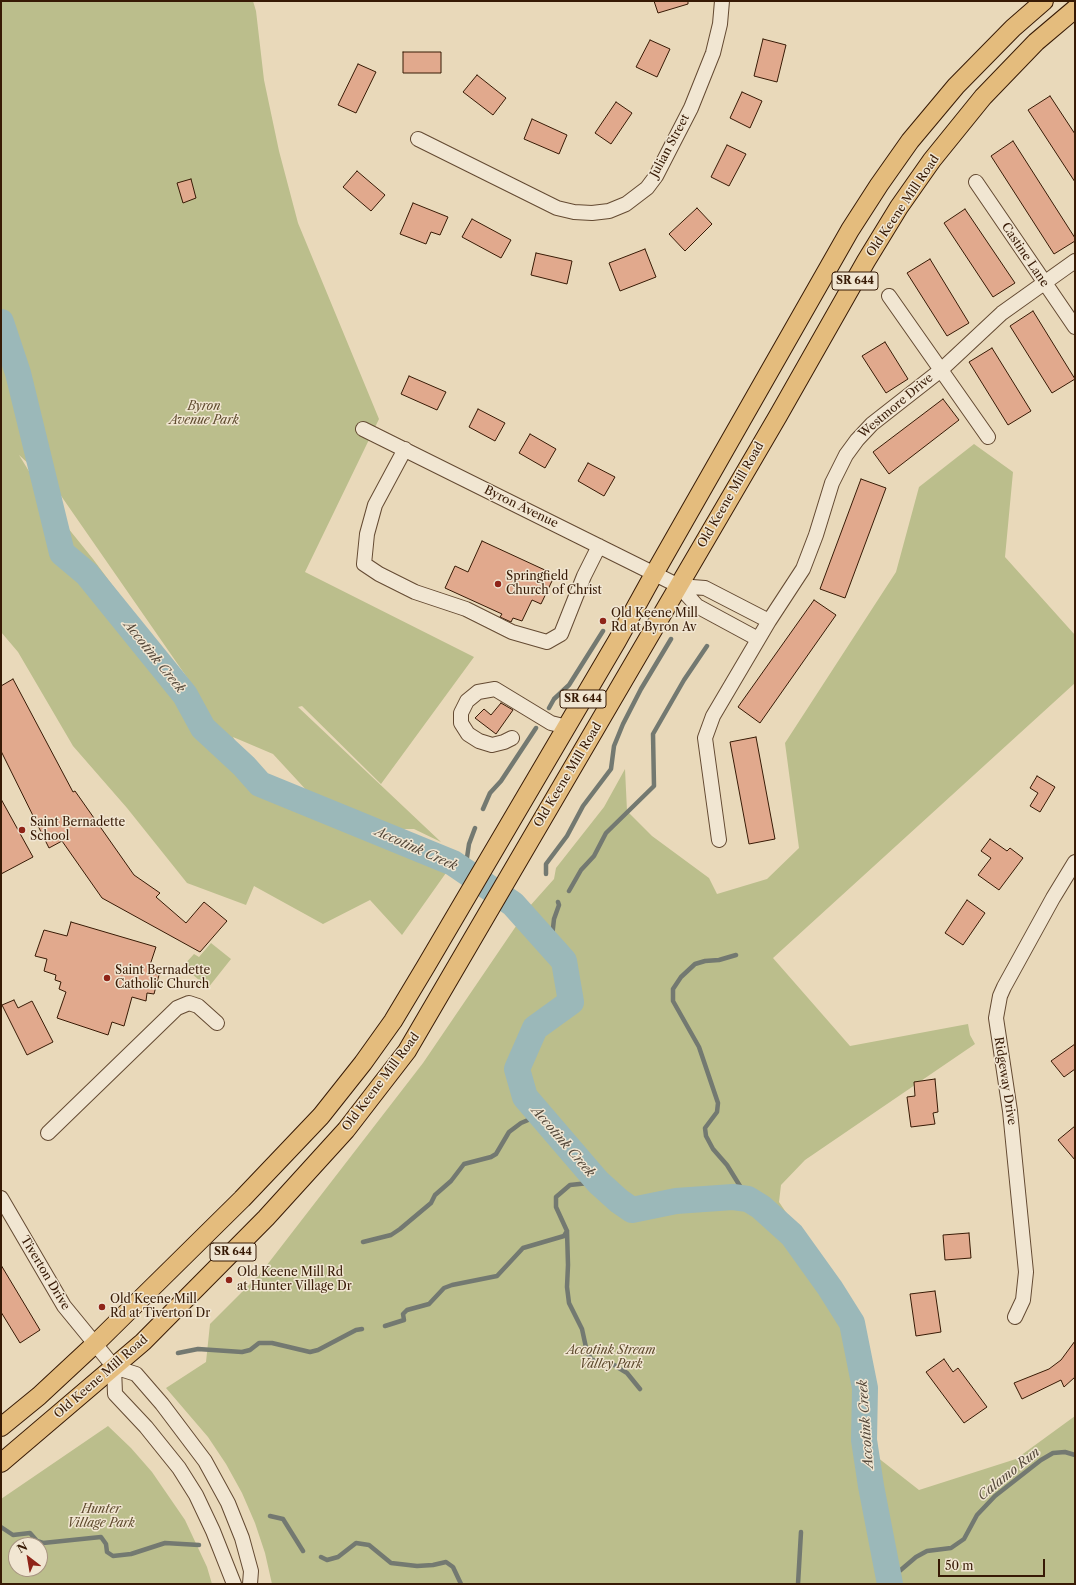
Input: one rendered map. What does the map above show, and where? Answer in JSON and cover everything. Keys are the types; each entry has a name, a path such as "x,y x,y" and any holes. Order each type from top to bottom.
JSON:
{"main road":[{"name":"SR 644","path":"1,1427 39,1396 96,1343 242,1199 324,1113 393,1021 617,641 850,230 910,141 956,86 1013,28 1044,1"},
{"name":"Old Keene Mill Road","path":"1,1463 143,1342 266,1218 346,1130 407,1051 679,586 866,261 899,207 932,160 983,97 1036,42 1075,9"}],"street":[{"name":"Julian Street","path":"418,139 557,208 574,212 592,213 609,211 626,204 647,188 656,176 691,108 714,52 720,24 722,1"},
{"name":"Castine Lane","path":"976,182 1075,327"},
{"name":"Westmore Drive","path":"719,840 705,738 713,716 769,621 803,569 816,535 832,483 846,455 857,440 872,424 941,370 1002,313 1075,261"},
{"path":"889,296 988,437"},
{"name":"Byron Avenue","path":"363,429 679,586"},
{"path":"405,449 375,505 367,534 364,564 379,574 415,592 466,610 512,632 547,642 560,634 584,576 599,546"},
{"path":"679,586 705,588 769,621"},
{"path":"679,586 697,606 758,639"},
{"path":"512,738 492,745 479,741 468,734 461,723 461,713 467,701 478,692 495,689 551,723 567,727"},
{"name":"Ridgeway Drive","path":"1015,1317 1023,1300 1026,1272 1010,1111 996,1018 1000,996 1004,987 1053,898 1075,862"},
{"path":"48,1133 177,1008 189,1003 198,1006 217,1023"},
{"name":"Tiverton Drive","path":"1,1198 64,1306 75,1322 96,1343 114,1367"},
{"path":"234,1584 213,1531 196,1495 179,1468 146,1427 115,1394 114,1367 136,1374 162,1404 205,1461 228,1503 242,1538 251,1571 250,1584"}],"green space":[{"name":"Byron Avenue Park","path":"1,1 253,1 256,11 264,80 279,151 298,223 379,419 305,572 474,657 381,784 302,706 298,707 441,842 414,829 379,829 453,863 402,935 370,900 323,924 254,886 246,905 187,883 127,808 73,746 18,652 1,632","holes":["19,455 57,490 195,689 176,671 93,559 51,507","233,737 273,754 333,819 260,784"]},
{"name":"Accotink Stream Valley Park","path":"974,444 1013,472 1005,557 1075,635 1075,683 773,958 850,1046 968,1024 970,1035 975,1044 805,1160 781,1185 779,1202 864,1328 877,1457 919,1490 1016,1459 1075,1416 1075,1584 272,1584 265,1553 255,1523 242,1493 226,1464 208,1437 166,1388 206,1362 210,1324 260,1274 423,1063 529,907 554,879 556,868 604,807 625,769 627,811 652,836 709,878 717,894 767,879 799,848 785,743 896,572 919,487"},
{"path":"211,943 231,959 208,988 183,966 194,954 199,957"},
{"name":"Hunter Village Park","path":"108,1426 131,1448 152,1472 185,1520 207,1567 212,1584 1,1584 1,1499"}],"building":[{"path":"654,1 688,1 688,4 658,13"},
{"path":"763,39 786,45 777,82 754,76"},
{"path":"650,40 670,49 657,77 636,67"},
{"path":"403,52 441,52 441,73 403,73"},
{"path":"358,64 376,72 356,113 338,105"},
{"path":"477,75 506,98 493,115 463,92"},
{"path":"742,92 762,101 750,128 730,118"},
{"path":"1050,96 1075,134 1075,182 1028,110"},
{"path":"616,102 632,113 611,144 595,133"},
{"path":"532,119 567,135 559,154 524,139"},
{"path":"1013,141 1075,238 1075,241 1054,254 991,156"},
{"path":"727,145 746,154 729,186 711,177"},
{"path":"357,171 385,195 371,211 343,187"},
{"path":"191,179 196,198 183,203 177,183"},
{"path":"413,203 448,217 440,235 431,232 426,244 400,234"},
{"path":"697,208 712,224 685,251 669,234"},
{"path":"965,209 1015,283 993,297 944,223"},
{"path":"472,219 511,240 501,258 462,237"},
{"path":"645,249 656,277 620,291 609,263"},
{"path":"536,253 572,261 567,284 531,275"},
{"path":"930,259 969,323 947,336 907,273"},
{"path":"1033,311 1075,379 1052,393 1010,326"},
{"path":"885,342 908,379 886,393 862,356"},
{"path":"992,348 1031,411 1008,425 969,362"},
{"path":"409,376 446,392 437,410 401,394"},
{"path":"943,399 959,420 889,474 873,452"},
{"path":"478,409 505,423 495,441 469,427"},
{"path":"530,434 556,449 545,468 519,453"},
{"path":"588,463 615,477 604,496 578,481"},
{"path":"861,479 886,488 845,598 820,589"},
{"name":"Springfield Church of Christ","path":"482,541 547,571 544,578 552,581 541,604 532,600 522,621 513,618 511,622 500,617 502,614 445,588 455,566 468,572"},
{"path":"814,600 836,615 760,723 738,707"},
{"path":"13,679 73,792 75,791 134,875 160,893 156,897 186,923 204,902 227,921 200,952 102,898 62,841 49,848 1,751 1,686"},
{"path":"501,703 513,710 496,734 475,718 484,709 491,715"},
{"path":"756,737 775,839 749,844 730,742"},
{"path":"1037,776 1055,787 1040,812 1030,806 1038,793 1030,788"},
{"path":"1,799 33,857 1,874"},
{"path":"990,839 1007,851 1010,848 1023,858 999,890 978,875 991,858 981,851"},
{"path":"967,900 985,913 963,945 945,933"},
{"name":"Saint Bernadette Catholic Church","path":"71,922 156,947 148,971 159,975 154,994 147,993 146,1001 132,997 124,1026 112,1022 108,1035 57,1018 66,992 59,989 61,982 55,980 56,975 44,971 47,959 35,956 44,930 67,936"},
{"path":"14,1000 18,1008 32,1001 53,1042 27,1055 2,1005"},
{"path":"1075,1044 1075,1069 1064,1077 1051,1061"},
{"path":"935,1079 938,1112 933,1113 935,1124 911,1127 907,1097 915,1096 914,1082"},
{"path":"1075,1126 1075,1160 1058,1140"},
{"path":"969,1233 971,1258 945,1260 943,1235"},
{"path":"1,1265 40,1330 20,1343 1,1312"},
{"path":"935,1291 941,1332 916,1336 910,1294"},
{"path":"1075,1341 1075,1377 1064,1387 1061,1380 1022,1399 1014,1383 1049,1369 1061,1360"},
{"path":"944,1359 953,1372 958,1368 987,1407 964,1423 926,1372"}],"waterway":[{"name":"Accotink Creek","path":"1,322 18,373 62,553 87,574 185,695 203,728 244,766 260,784 453,863 513,904 564,961 571,1002 535,1028 517,1069 525,1097 598,1182 619,1201 632,1210 676,1201 733,1197 748,1199 761,1207 792,1235 830,1288 852,1323 865,1388 864,1440 871,1486 890,1584"},
{"path":"549,708 554,699 569,685 603,631"},
{"path":"546,874 546,864 567,836 583,806 611,769 614,746 623,724 641,689 671,639"},
{"path":"569,891 581,870 594,856 606,833 654,786 653,734 684,680 707,646"},
{"path":"483,809 490,793 501,781 536,728"},
{"path":"465,871 469,844 475,828"},
{"path":"551,946 554,919 559,905 558,902"},
{"path":"736,955 719,960 705,961 695,964 681,977 673,989 673,1001 699,1047 718,1103 717,1112 705,1128 706,1136 713,1149 727,1165 748,1199"},
{"path":"363,1242 391,1235 400,1229 431,1203 435,1195 451,1181 464,1164 491,1157 496,1154 509,1132 521,1123 540,1115"},
{"path":"598,1182 570,1185 556,1197 556,1207 567,1231 567,1287 569,1303 582,1329 587,1352 592,1360 614,1365 627,1373 640,1389"},
{"path":"385,1326 404,1320 403,1314 407,1310 429,1304 444,1288 497,1276 523,1248 564,1236 567,1231"},
{"path":"178,1353 198,1349 242,1352 250,1350 259,1343 272,1343 310,1352 318,1350 356,1330 362,1329"},
{"name":"Calamo Run","path":"889,1580 916,1557 927,1551 951,1548 964,1539 977,1515 995,1496 1041,1460 1053,1453 1065,1452 1075,1455"},
{"path":"270,1516 283,1519 303,1551"},
{"path":"1,1527 13,1535 30,1533 37,1541 43,1543 101,1537 106,1544 107,1552 113,1556 131,1554 165,1543 199,1545"},
{"path":"798,1584 801,1532"},
{"path":"321,1557 327,1560 338,1557 356,1543 369,1545 391,1563 417,1566 446,1562 453,1567 461,1584"}],"place":[{"name":"Springfield Church of Christ","path":"498,584"},
{"name":"Old Keene Mill Rd at Byron Av","path":"603,621"},
{"name":"Saint Bernadette School","path":"22,830"},
{"name":"Saint Bernadette Catholic Church","path":"107,978"},
{"name":"Old Keene Mill Rd at Hunter Village Dr","path":"229,1280"},
{"name":"Old Keene Mill Rd at Tiverton Dr","path":"102,1307"}]}
